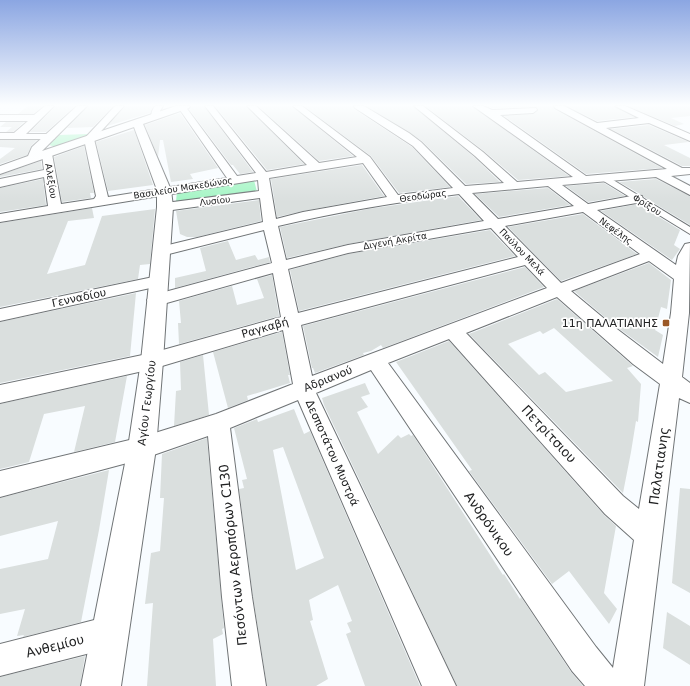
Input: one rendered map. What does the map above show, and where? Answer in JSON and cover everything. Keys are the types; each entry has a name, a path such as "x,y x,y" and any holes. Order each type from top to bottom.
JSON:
{"street":[{"path":"33,158 36,150 49,138"},
{"name":"Αγίου Γεωργίου","path":"101,686 142,448 152,361 165,199 143,138"},
{"path":"205,138 234,180"},
{"name":"Δεσποτάτου Μυστρά","path":"231,138 263,185 304,389 315,418 439,686"},
{"path":"285,138 316,167"},
{"path":"339,138 366,159 395,199"},
{"name":"Παύλου Μελά","path":"409,138 463,190 559,290 640,359 690,394"},
{"path":"459,138 479,154 514,186"},
{"path":"526,138 584,180"},
{"path":"620,138 685,171"},
{"path":"0,170 89,139 102,196 100,201"},
{"name":"Αλεξίου","path":"47,154 56,208"},
{"name":"Βασιλείου Μακεδώνος","path":"0,218 100,201 165,199 234,180 263,185 316,167 366,159"},
{"name":"Θεοδώρας","path":"161,251 303,216 395,199 463,190 551,184 685,171"},
{"path":"0,183 50,172"},
{"path":"658,174 690,191"},
{"name":"Φρίξου","path":"606,178 637,199 690,231"},
{"name":"Νεφέλης","path":"551,184 650,255 687,260"},
{"name":"Λυσίου","path":"165,199 263,185"},
{"name":"Διγενή Ακρίτα","path":"156,300 348,249 637,199"},
{"name":"Αδριανού","path":"0,484 142,448 218,423 375,360 650,255"},
{"name":"Ραγκαβή","path":"0,394 152,361 291,321 529,258"},
{"name":"Παλατιανης","path":"627,686 671,380 685,316 687,260"},
{"name":"Γενναδίου","path":"0,316 158,280"},
{"name":"Πετρίτσιου","path":"453,330 614,505 649,534"},
{"name":"Ανδρόνικου","path":"375,360 584,659 606,686"},
{"name":"Πεσόντων Αεροπόρων C130","path":"218,423 237,597 249,686"},
{"name":"Ανθεμίου","path":"0,660 110,632"}],"green space":[{"path":"56,138 85,138 56,147 49,145"},
{"path":"254,180 257,192 176,202 177,191"}],"building":[{"path":"109,138 137,138 153,185 108,191 96,142"},
{"path":"150,138 197,138 218,168 190,174 193,179 171,182 163,140 160,140 158,157"},
{"path":"211,138 228,138 253,172 240,174 233,165 231,165"},
{"path":"241,138 278,138 304,164 267,170"},
{"path":"294,138 331,138 353,156 319,161"},
{"path":"347,138 398,138 412,147 450,187 399,193 371,156"},
{"path":"417,138 451,138 500,182 466,184"},
{"path":"467,138 516,138 569,176 518,180"},
{"path":"535,138 607,138 662,168 586,174"},
{"path":"628,138 680,138 689,142 664,145 690,158 690,166 682,166"},
{"path":"0,140 37,140 31,146 27,155 0,164 0,159 15,148 0,147"},
{"path":"84,146 94,193 90,193 91,198 62,202 54,157"},
{"path":"41,161 42,169 0,177 0,175"},
{"path":"362,165 384,196 277,217 271,179"},
{"path":"43,179 46,205 0,212 0,188"},
{"path":"656,179 690,196 690,225 619,182"},
{"path":"604,183 625,196 588,202 566,186"},
{"path":"548,188 570,205 499,217 475,194"},
{"path":"458,196 481,220 348,244 287,258 280,227 368,209"},
{"path":"259,200 261,221 197,237 187,237 180,234 176,211"},
{"path":"638,204 680,230 674,245 680,249 672,260 601,211"},
{"path":"92,208 94,218 68,221 47,274 85,265 102,216 155,209 150,264 140,265 138,279 0,307 0,223"},
{"path":"583,214 637,254 561,281 508,227"},
{"path":"490,230 515,256 299,311 290,270 348,254"},
{"path":"228,241 236,260 255,255 258,260 269,257 270,262 175,288 175,278 206,271 200,248"},
{"path":"649,263 671,280 667,309 661,307 655,330 663,335 658,357 614,325 574,291"},
{"path":"525,267 544,287 383,348 381,345 371,351 363,353 364,355 315,373 312,368 303,326"},
{"path":"272,275 279,316 179,344 178,323 181,323 179,301 232,286 237,305 264,298 257,279"},
{"path":"136,293 130,356 0,383 0,322"},
{"path":"557,299 633,366 627,368 641,384 638,422 636,421 623,493 469,334","holes":["554,328 613,381 566,392 545,372 539,375 508,344 540,331 543,334"]},
{"path":"282,332 290,375 288,375 290,383 247,396 248,400 228,408 213,352"},
{"path":"449,341 604,515 616,526 604,593 617,609 609,624 569,571 552,584 469,471 472,470 396,362"},
{"path":"203,355 209,415 174,426 176,391 181,390 180,362"},
{"path":"127,376 115,442 74,452 85,406 44,414 29,462 0,469 0,404"},
{"path":"365,383 370,394 361,397 368,407 357,412 378,454 398,435 401,438 409,434 411,436 413,435 503,575 504,574 520,599 521,597 571,672 583,686 457,686 324,405 322,398"},
{"path":"294,409 304,434 310,431 420,686 365,686 346,634 351,632 347,623 352,621 338,585 309,600 313,620 310,621 328,679 316,686 267,686 253,597 239,489 244,488 242,480 247,479 234,428 257,419 258,422","holes":["283,447 324,558 296,570 273,450"]},
{"path":"207,438 224,628 222,629 223,634 213,639 216,686 147,686 153,603 145,604 151,553 160,551 164,498 160,498 162,454"},
{"path":"109,470 81,622 23,637 24,635 17,636 25,609 0,614 0,569 48,559 58,521 0,536 0,498"},
{"path":"680,488 690,489 690,593 672,583"},
{"path":"667,612 690,626 690,665 663,648"},
{"path":"85,656 80,686 0,686 0,677"}],"place":[{"name":"11η ΠΑΛΑΤΙΑΝΗΣ","path":"666,323"}]}
